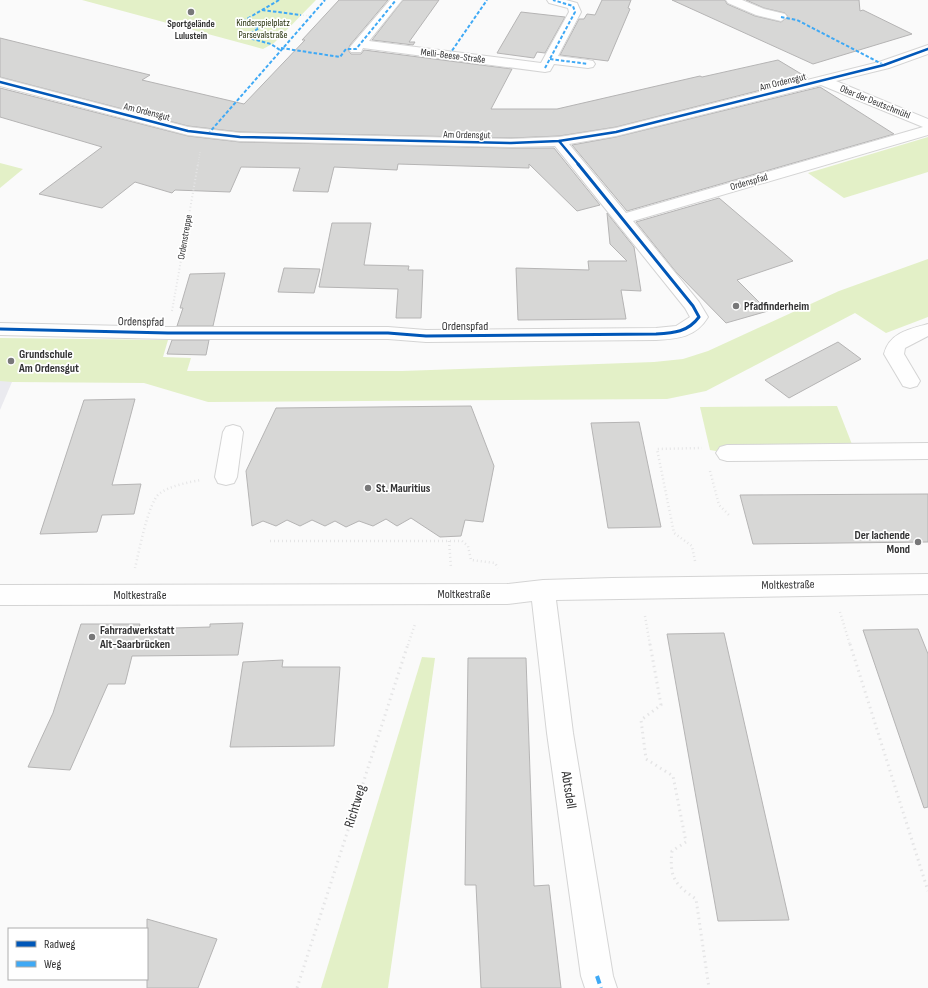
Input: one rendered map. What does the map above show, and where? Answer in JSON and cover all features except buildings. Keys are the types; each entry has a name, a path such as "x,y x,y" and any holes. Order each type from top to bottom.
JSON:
{"street":[{"name":"Melli-Beese-Straße","path":"396,0 358,46 548,63 588,64"},
{"path":"548,63 575,12 573,6 553,0"},
{"path":"732,0 760,12 781,17"},
{"name":"Am Ordensgut","path":"0,82 208,134 240,137 511,143 559,141 616,132 904,59 928,49"},
{"name":"Ober der Deutschmühl","path":"821,80 928,124"},
{"name":"Ober der Deutschmühl","path":"852,152 928,130"},
{"name":"Ordenspfad","path":"0,329 168,333 388,333 426,336 656,334 679,332 693,326 698,317 693,306 624,219 559,141"},
{"name":"Ordenspfad","path":"624,219 852,152"},
{"path":"910,381 894,354 896,345 917,333 928,330"},
{"path":"226,477 233,432"},
{"path":"727,453 928,451"},
{"name":"Moltkestraße","path":"0,595 507,594 543,590 928,584"},
{"name":"Abtsdell","path":"543,590 560,733 597,976 601,988"}],"path":[{"path":"301,15 310,16"},
{"path":"696,564 692,546 674,533 657,449 704,448 727,453"},
{"path":"711,474 719,505 730,516"},
{"path":"135,568 150,510 158,494 186,482 226,477"},
{"path":"270,541 466,542 471,560 495,563 499,570"},
{"path":"449,541 451,570"},
{"path":"842,617 928,892"},
{"path":"646,618 661,705 641,720 646,759 673,776 686,842 672,851 670,869 678,888 696,899 709,988"}],"shaded area":[{"path":"0,338 12,382 0,410"}],"green space":[{"name":"Kinderspielplatz Parsevalstraße","path":"82,0 316,0 274,43 263,49"},
{"path":"928,137 928,172 844,198 808,173"},
{"path":"0,163 23,169 0,188"},
{"path":"928,259 928,317 886,333 855,313 706,391 667,399 208,402 144,383 0,381 0,338 168,340 163,357 191,358 187,371 402,371 654,362 683,359 708,351 839,291"},
{"path":"837,406 855,452 727,453 710,450 700,407"},
{"path":"422,657 435,658 388,988 321,988"}],"marked path":[{"path":"279,0 240,23 259,28 245,37 271,44 280,50"},
{"path":"208,134 325,0"},
{"path":"281,48 340,57 346,49 356,49 396,0"},
{"path":"449,55 487,0"},
{"path":"545,68 575,12 573,6 553,0"},
{"path":"262,10 301,15"},
{"path":"781,17 797,20 884,65"},
{"path":"550,59 588,64"},
{"path":"597,976 601,988"}],"cycle path":[{"path":"0,82 188,131 240,137 511,143 559,141 616,132 884,65 928,49"},
{"path":"0,329 168,333 388,333 426,336 656,334 680,332 690,327 699,317 693,306 559,141"}],"place":[{"name":"Sportgelände Lulustein","path":"191,12"},
{"name":"Pfadfinderheim","path":"736,306"},
{"name":"Grundschule Am Ordensgut","path":"11,361"},
{"name":"St. Mauritius","path":"368,488"},
{"name":"Der lachende Mond","path":"918,542"},
{"name":"Fahrradwerkstatt Alt-Saarbrücken","path":"92,637"}]}
